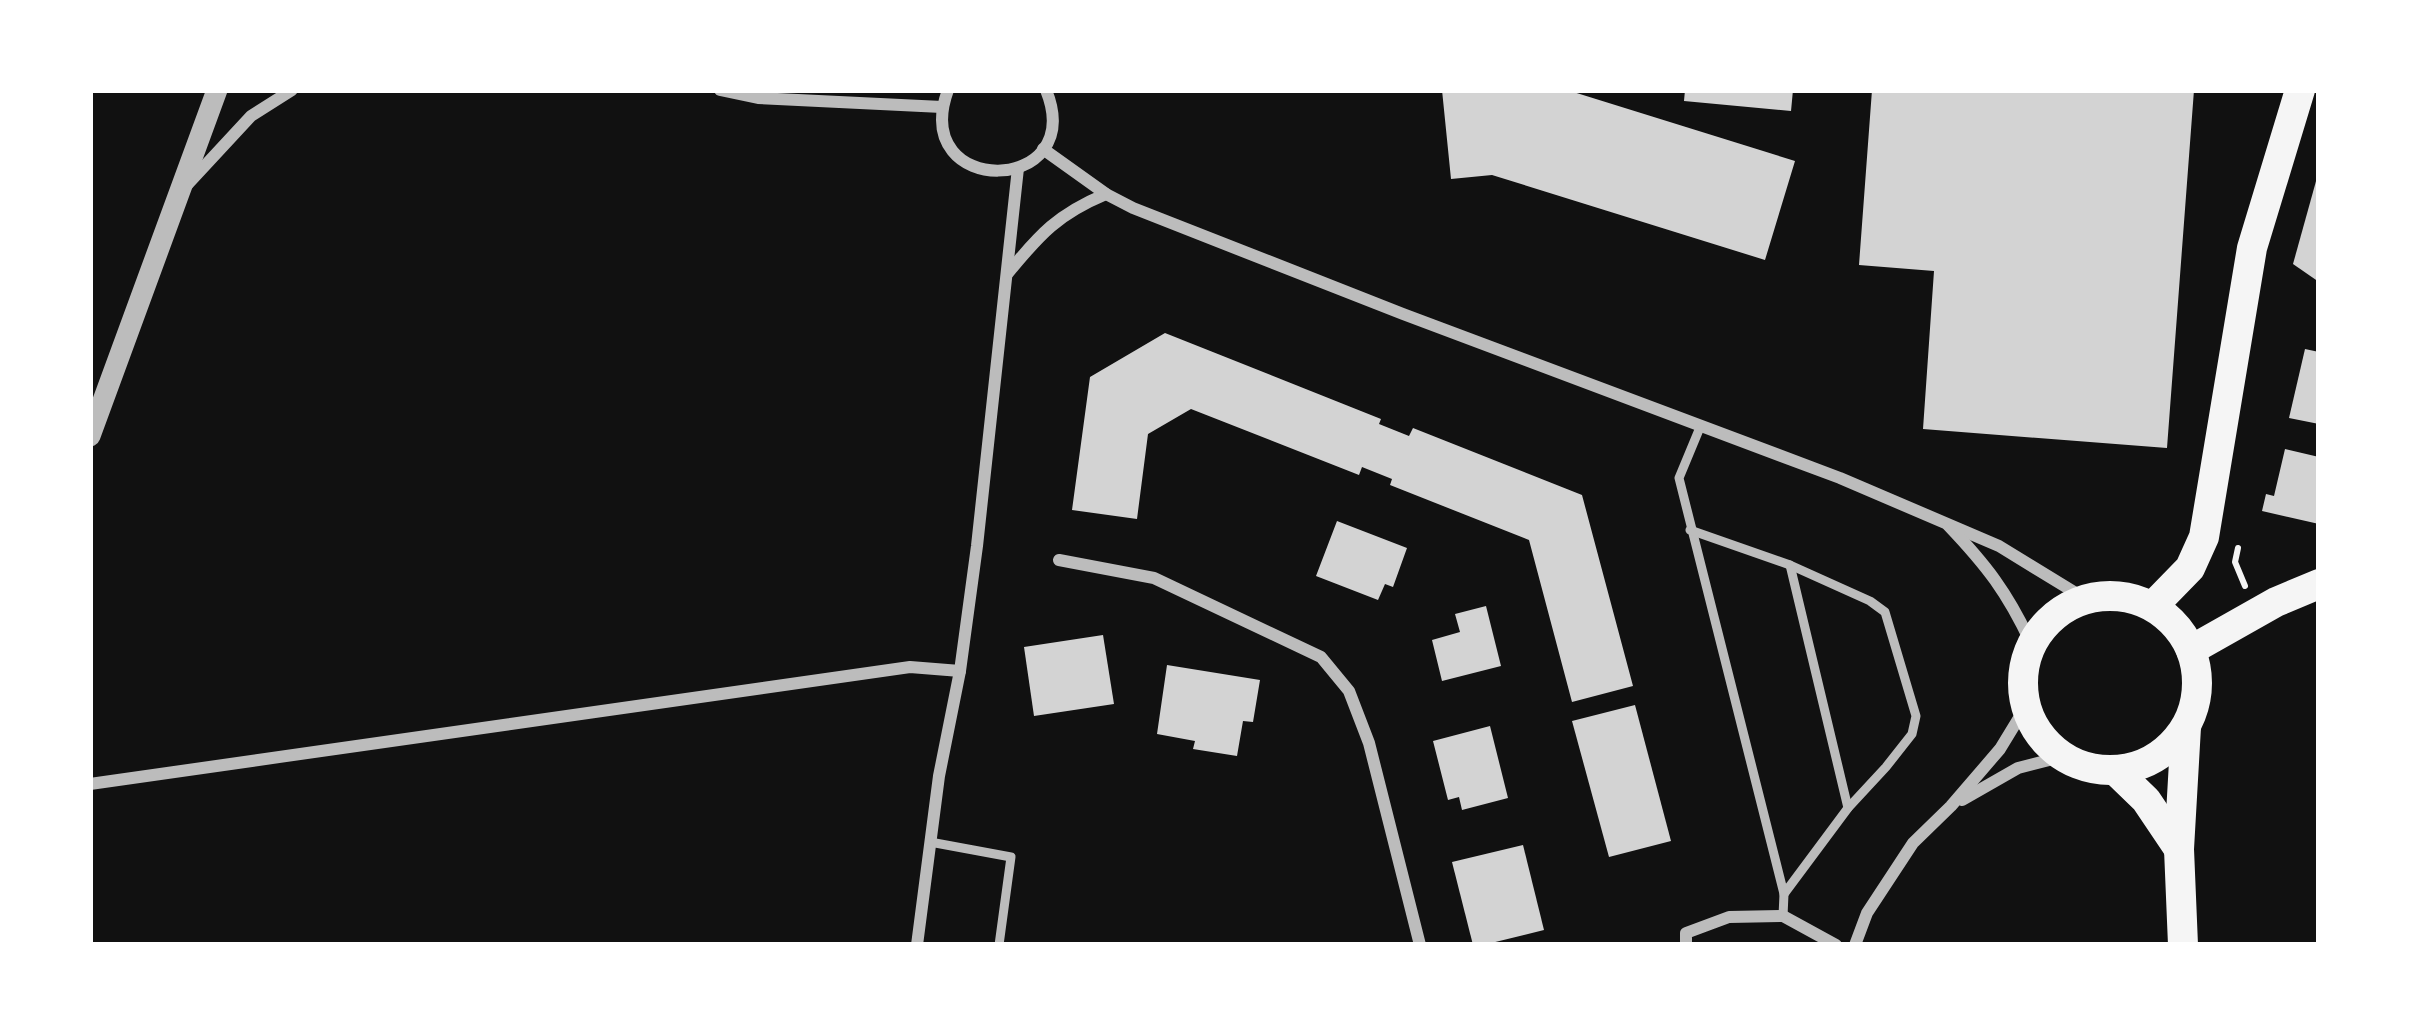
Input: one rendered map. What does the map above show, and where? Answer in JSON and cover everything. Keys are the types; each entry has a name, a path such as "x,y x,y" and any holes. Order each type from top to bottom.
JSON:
{"main road":[{"path":"2152,606 2190,568 2204,537 2252,248 2300,90"},
{"path":"2191,650 2276,602 2319,584"},
{"path":"2108,595 2152,606 2175,625 2191,650 2198,676 2196,702 2186,727 2168,749 2144,764 2116,771 2088,768 2061,757 2039,736 2025,708 2022,676 2031,643 2044,624 2084,598 2108,595"},
{"path":"2182,945 2180,849 2186,727"},
{"path":"2116,771 2146,800 2180,849"}],"street":[{"path":"90,436 217,90"},
{"path":"178,195 251,116 292,90"},
{"path":"720,90 758,98 942,107"},
{"path":"948,90 942,107 949,145 980,170 999,172 1032,161 1043,149 1052,128 1053,106 1046,90"},
{"path":"1043,149 1132,208 1943,520 1999,546 2084,598"},
{"path":"917,945 977,546 1018,168"},
{"path":"1007,274 1041,232 1077,206 1106,194"},
{"path":"1943,520 2012,601 2031,643"},
{"path":"1059,560 1154,578 1321,657 1349,691 1369,743 1420,945"},
{"path":"90,784 910,667 960,671"},
{"path":"1856,945 1867,914 1913,843 2000,749 2025,708"},
{"path":"1951,806 2018,767 2061,757"},
{"path":"1686,945 1686,933 1729,917 1783,916 1836,945"}],"lane":[{"path":"1701,424 1678,478 1784,894 1783,916"},
{"path":"1690,530 1790,565 1886,612 1916,716 1912,734 1848,808 1784,894"},
{"path":"1790,565 1848,808"},
{"path":"931,842 1011,857 999,945"}],"building":[{"path":"1442,90 1567,90 1795,161 1765,260 1492,175 1451,179"},
{"path":"1685,90 1793,90 1791,111 1684,101"},
{"path":"1872,90 2194,90 2167,448 1923,429 1934,271 1859,265"},
{"path":"2319,174 2319,282 2293,264"},
{"path":"1165,333 1381,419 1379,424 1409,436 1413,428 1582,495 1633,686 1572,702 1529,540 1390,485 1392,479 1362,467 1359,475 1191,409 1148,434 1137,519 1072,510 1090,377"},
{"path":"2305,349 2319,352 2319,424 2289,418"},
{"path":"2285,449 2319,457 2319,524 2262,511 2266,494 2274,496"},
{"path":"1337,521 1407,548 1393,587 1385,584 1378,600 1316,576"},
{"path":"1486,606 1501,666 1442,681 1432,640 1460,632 1455,614"},
{"path":"1103,635 1114,704 1034,716 1024,647"},
{"path":"1167,665 1260,680 1253,722 1243,721 1237,756 1193,749 1195,741 1157,734"},
{"path":"1635,705 1671,841 1609,857 1572,721"},
{"path":"1490,726 1508,798 1462,810 1459,797 1448,800 1433,741"},
{"path":"1523,845 1544,930 1473,945 1452,862"}]}
